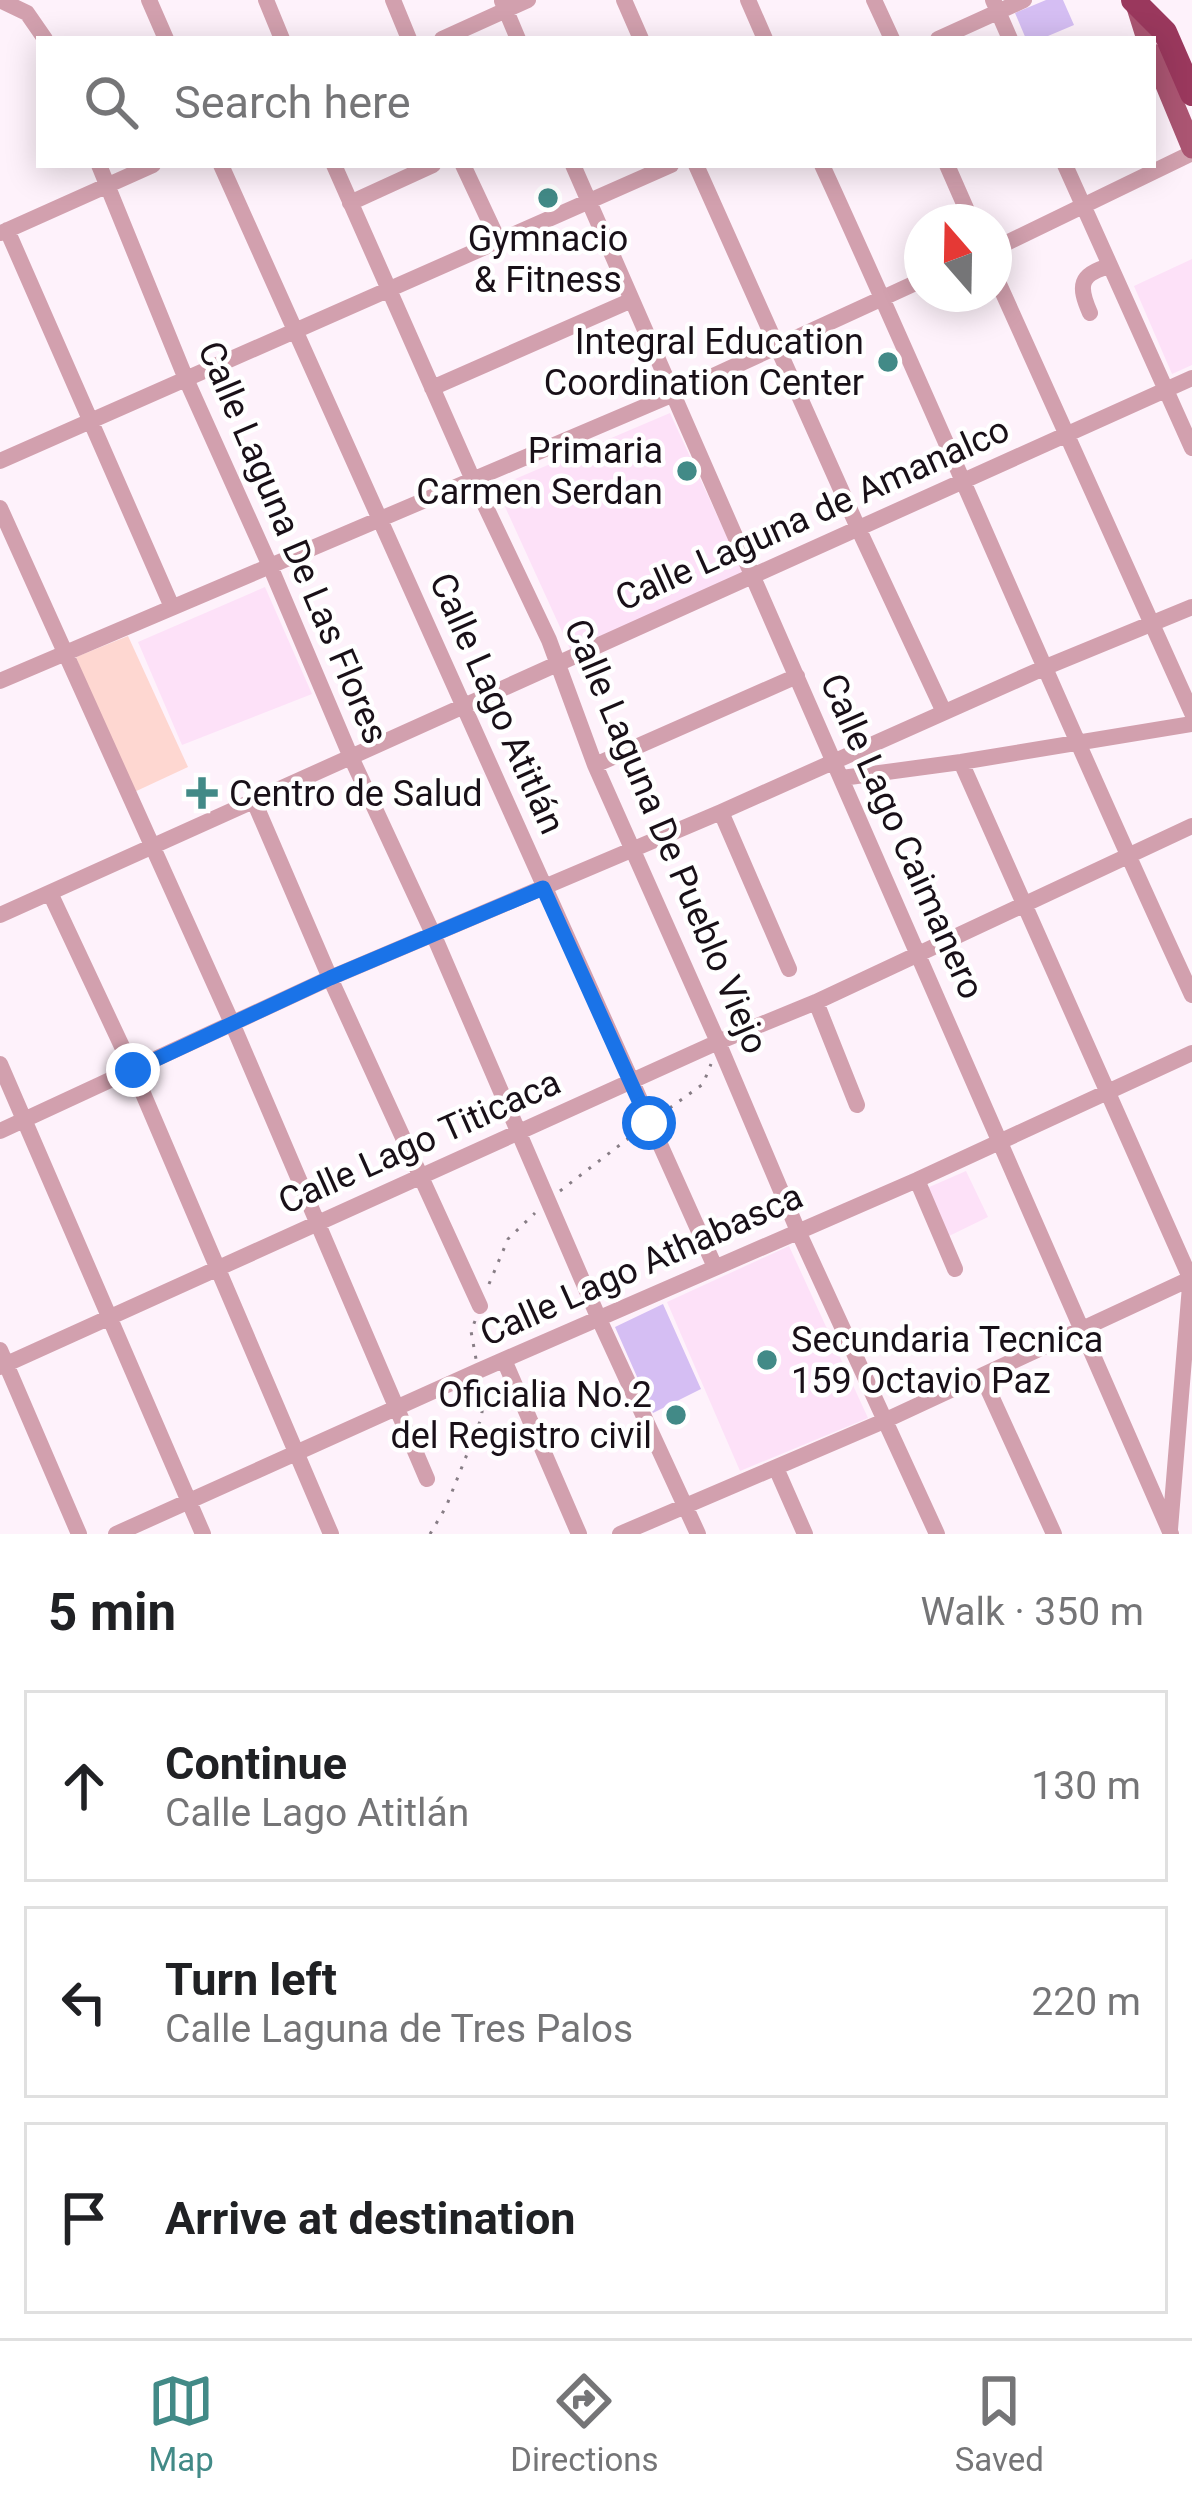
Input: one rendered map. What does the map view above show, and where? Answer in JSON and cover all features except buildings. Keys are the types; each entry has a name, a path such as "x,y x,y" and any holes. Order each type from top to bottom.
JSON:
{"highway":[{"path":"1135,2 1165,32 1192,94"}],"main road":[{"path":"1135,2 1146,36"},
{"path":"1156,61 1192,151"}],"street":[{"path":"149,0 165,36"},
{"path":"266,0 281,36"},
{"path":"393,0 409,36"},
{"path":"447,36 504,5 528,0"},
{"path":"624,0 640,36"},
{"path":"748,0 764,36"},
{"path":"874,0 891,36"},
{"path":"943,36 996,6 1024,0"},
{"path":"11,5 27,13 42,36"},
{"path":"504,5 517,36"},
{"path":"996,6 1009,36"},
{"path":"1012,240 1192,151"},
{"name":"Calle Laguna De Las Flores","path":"100,168 186,379 350,755 698,1534"},
{"path":"146,168 3,232 172,607"},
{"name":"Calle Lago Atitlán","path":"222,168 715,1267"},
{"name":"Calle Laguna De Pueblo Viejo","path":"335,168 549,640 595,765 797,1231 937,1534"},
{"path":"350,203 426,168"},
{"path":"464,168 499,242"},
{"name":"Calle Lago Caimanero","path":"573,168 1168,1533"},
{"path":"0,460 664,168"},
{"path":"697,168 944,712"},
{"path":"823,168 1192,995"},
{"path":"948,168 964,204"},
{"path":"1066,168 1192,448"},
{"path":"1090,313 1083,298 1084,280 1111,266"},
{"path":"0,681 674,394 904,288"},
{"path":"432,388 632,300"},
{"path":"1011,312 1192,713"},
{"name":"Calle Laguna de Amanalco","path":"0,915 1192,378"},
{"path":"0,508 232,1023 427,1479"},
{"path":"0,1132 330,978 721,812 838,770 944,712 1192,607"},
{"path":"595,765 797,676"},
{"path":"838,770 961,762 1192,724"},
{"path":"961,762 1192,1280"},
{"path":"253,799 480,1306"},
{"path":"721,812 789,970"},
{"name":"Calle Lago Titicaca","path":"2,1360 109,1317 815,1002 1192,826"},
{"path":"50,893 133,1070 331,1534"},
{"path":"815,1002 857,1105"},
{"name":"Calle Lago Athabasca","path":"116,1534 917,1180 1192,1053"},
{"path":"0,1064 203,1534"},
{"path":"917,1180 955,1269"},
{"path":"1168,1533 1192,1267"},
{"path":"620,1534 884,1421 1192,1280"},
{"path":"2,1360 79,1534"},
{"path":"504,1360 578,1534"},
{"path":"982,1376 1054,1534"},
{"path":"776,1468 805,1534"},
{"path":"1168,1533 1192,1520"}],"path":[{"path":"430,1534 446,1507 481,1419 471,1331 508,1239 547,1202"}],"shaded area":[{"path":"1192,259 1192,365 1172,374 1134,286"},
{"path":"670,413 744,574 570,649 496,487"},
{"path":"265,587 312,694 182,745 138,642"},
{"path":"128,636 188,767 130,794 76,657"},
{"path":"966,1171 988,1217 947,1237 927,1188"},
{"name":"Secundaria Tecnica 159 Octavio Paz","path":"789,1246 868,1418 740,1471 667,1302"}],"place":[{"name":"Gymnacio & Fitness","path":"548,198"},
{"name":"Integral Education Coordination Center","path":"888,362"},
{"name":"Primaria Carmen Serdan","path":"687,471"},
{"name":"Centro de Salud","path":"202,793"},
{"name":"Secundaria Tecnica 159 Octavio Paz","path":"767,1360"},
{"name":"Oficialia No.2 del Registro civil","path":"676,1415"}],"route":[{"path":"133,1070 330,978 543,888 649,1123"}]}
